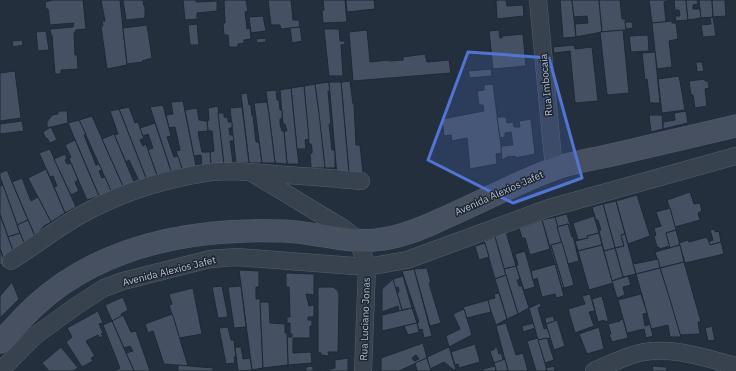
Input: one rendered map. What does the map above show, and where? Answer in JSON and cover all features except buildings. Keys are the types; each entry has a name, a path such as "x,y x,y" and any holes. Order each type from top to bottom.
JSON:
{"main road":[{"name":"Avenida Alexios Jafet","path":"0,342 37,304 66,282 99,262 130,249 206,233 240,231 286,231 358,240 381,240 412,232 457,213 519,183 554,169 736,126"}],"street":[{"name":"Rua Imbocaia","path":"538,0 554,169"},
{"name":"Avenida Alexios Jafet","path":"0,371 36,336 76,306 104,288 123,281 210,259 236,256 367,267 407,260 549,208 736,156"},
{"path":"11,261 35,247 66,224 116,197 171,180 213,172 250,172 361,181"},
{"path":"250,172 343,228 358,240 367,267"},
{"name":"Rua Luciano Jonas","path":"363,371 367,267"},
{"path":"594,371 642,352 662,350 690,354 736,366"}],"highlighted area":[{"path":"468,52 549,58 582,178 513,203 428,160"}]}
